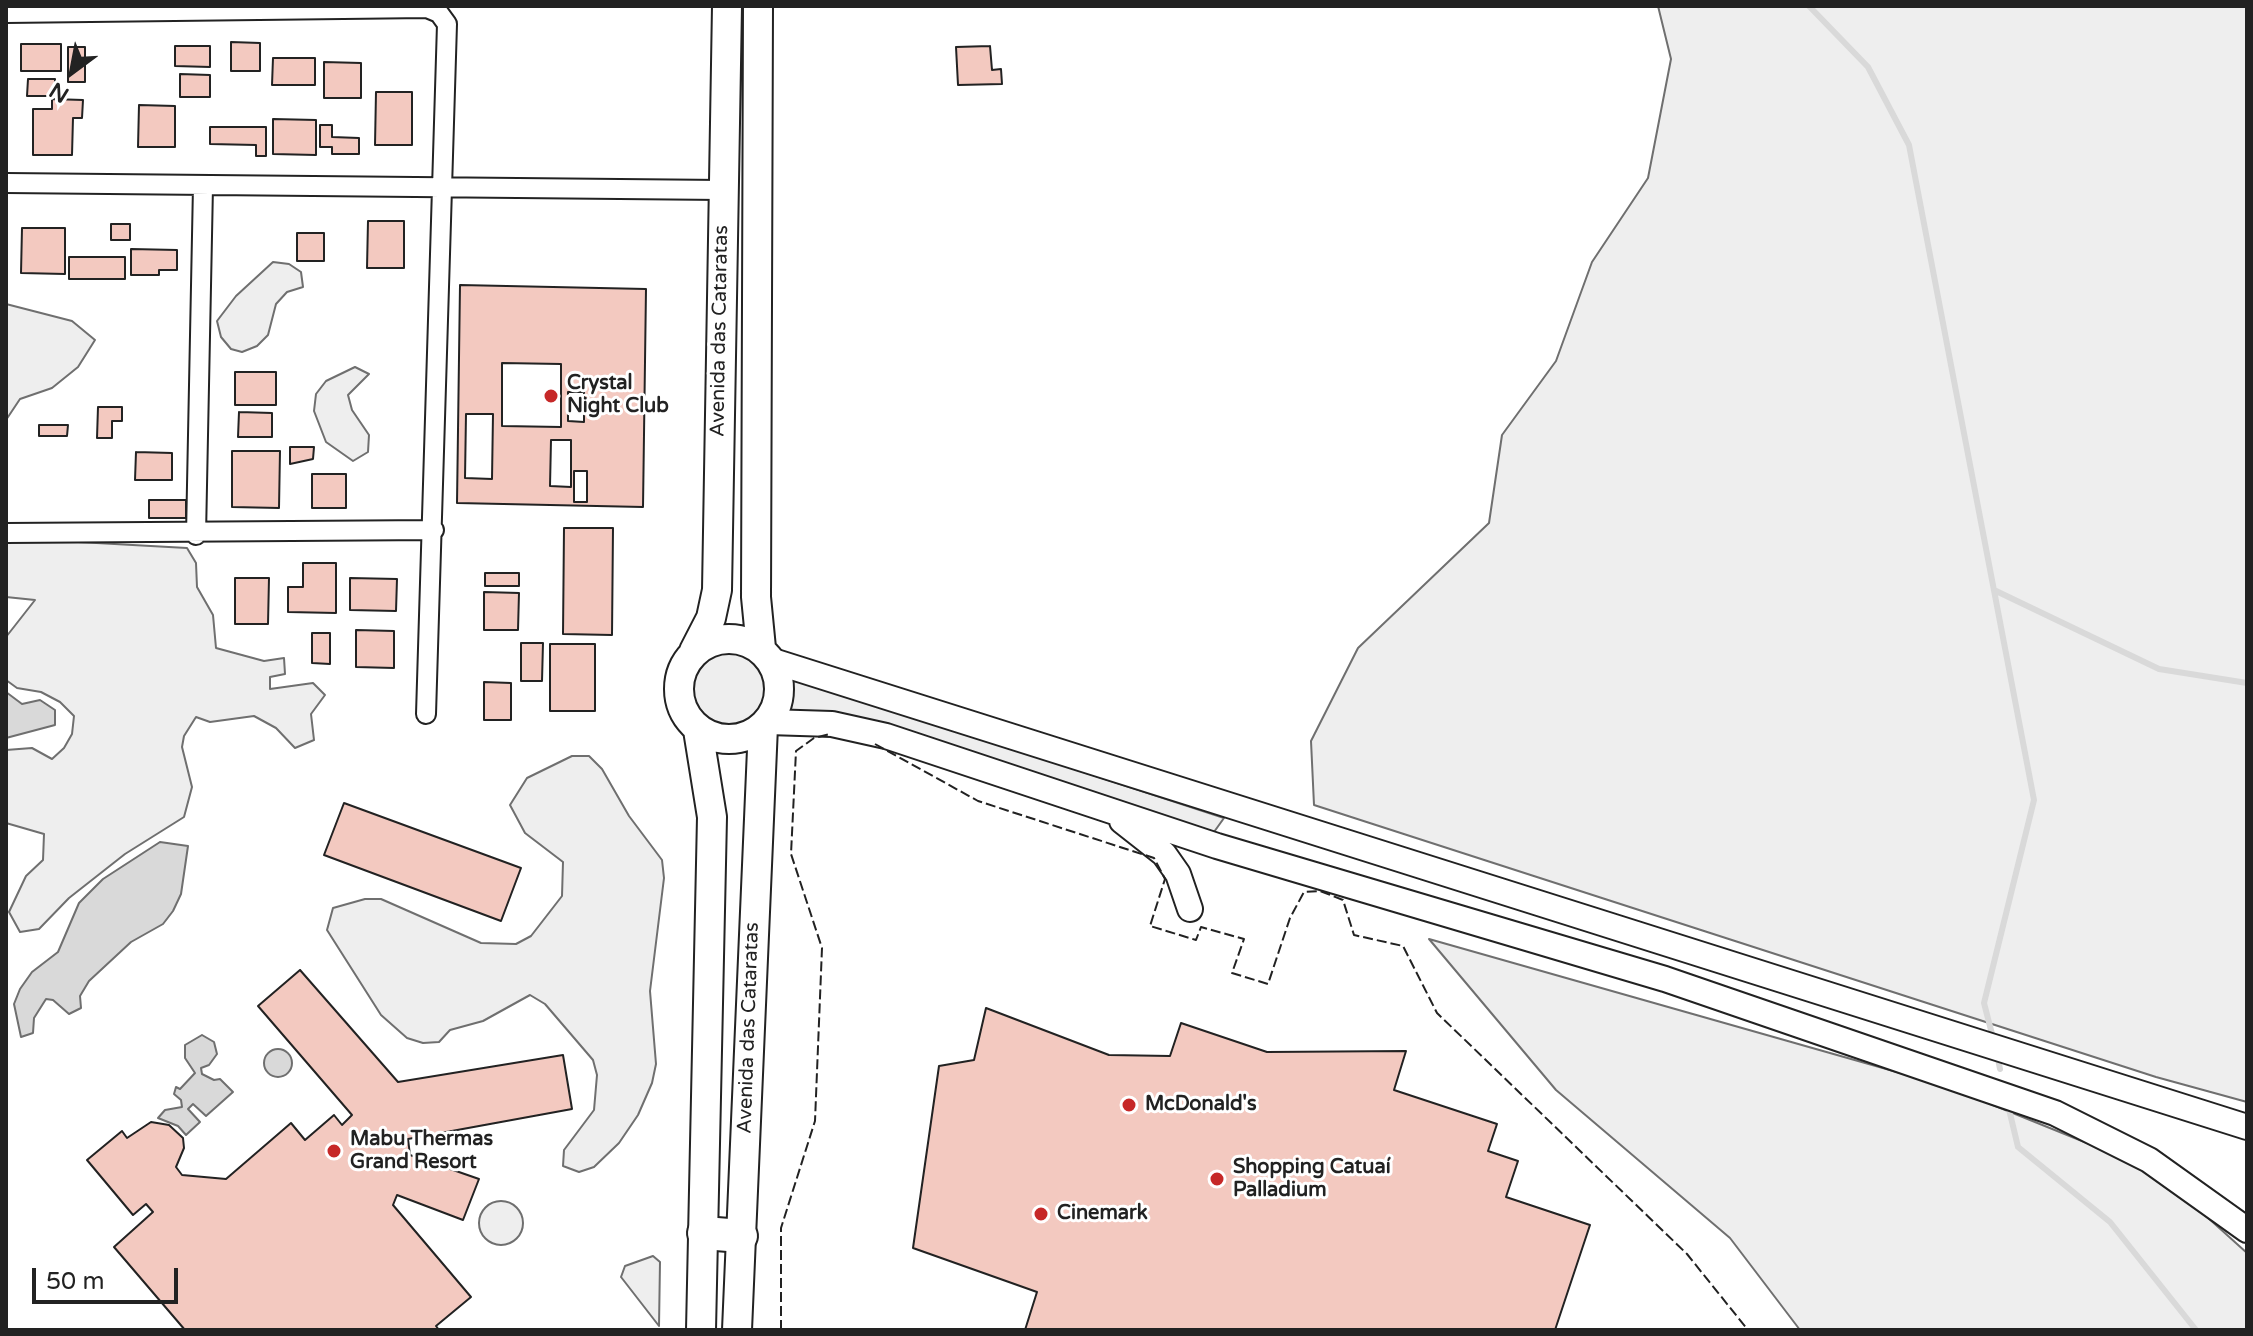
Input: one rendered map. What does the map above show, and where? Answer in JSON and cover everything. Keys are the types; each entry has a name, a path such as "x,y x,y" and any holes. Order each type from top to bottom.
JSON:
{"highway":[{"path":"704,1233 741,1236"}],"main road":[{"name":"Avenida das Cataratas","path":"694,651 711,618 717,590 727,6"},
{"name":"Avenida das Cataratas","path":"758,6 756,597 767,655"},
{"path":"729,637 767,655 780,686 775,711 766,724 735,740 722,740 698,730 682,710 678,698 680,672 694,651 716,638 729,637"},
{"name":"Avenida das Cataratas","path":"737,1330 766,724"},
{"name":"Avenida das Cataratas","path":"698,730 712,817 701,1330"}],"street":[{"path":"6,13 427,8 439,13 447,24 426,714"},
{"path":"6,183 722,190"},
{"path":"196,535 203,186"},
{"path":"6,533 196,535 434,530"},
{"path":"767,655 1355,847 2247,1127"},
{"path":"766,724 832,724 886,736 1217,846 1665,979 2055,1113 2149,1160 2247,1230"},
{"path":"1107,810 1164,854 1178,874 1190,909"},
{"path":"1217,846 1233,825 1245,820 1355,847"}],"shaded area":[{"path":"1658,6 2247,6 2247,1102 2156,1077 1314,805 1311,741 1358,648 1489,523 1502,435 1556,361 1592,262 1648,178 1671,59"},
{"path":"273,262 289,264 301,272 303,287 287,292 276,304 268,335 257,346 242,352 231,349 221,337 217,321 236,296"},
{"path":"6,304 72,321 95,340 78,367 52,388 20,399 6,420"},
{"path":"355,367 369,374 348,395 352,410 369,435 368,452 353,461 326,442 314,411 316,394 326,381"},
{"path":"6,538 187,548 196,563 197,587 213,615 216,648 264,661 284,658 285,674 270,677 270,689 313,683 325,695 311,714 314,740 295,748 276,728 254,716 210,722 196,717 184,736 182,747 192,787 184,817 125,854 69,898 39,929 20,932 9,912 26,876 43,860 44,834 6,823 6,750 32,748 52,759 64,748 72,734 74,716 60,702 41,692 17,688 6,680 6,637 35,600 6,597"},
{"path":"729,653 749,659 759,669 765,689 759,709 749,719 729,725 709,719 699,709 693,689 699,669 709,659"},
{"path":"787,675 1224,818 1214,832 857,717 830,713 790,717 792,694"},
{"path":"6,692 22,704 40,700 55,710 55,725 6,738"},
{"path":"572,756 589,756 602,769 629,816 662,860 664,878 650,991 656,1064 652,1083 638,1115 619,1143 594,1167 579,1172 563,1166 564,1150 594,1110 597,1075 593,1060 545,1004 530,995 483,1021 450,1030 439,1042 423,1043 407,1038 381,1015 327,930 333,908 365,899 381,899 481,943 516,944 531,936 562,896 563,862 525,833 510,805 527,778"},
{"path":"160,842 188,846 181,894 173,911 163,924 131,942 89,981 80,996 81,1008 69,1014 53,1000 46,999 34,1018 33,1033 21,1037 14,1004 20,989 32,972 58,952 79,903 103,879"},
{"path":"1429,939 1946,1086 2156,1171 2247,1253 2247,1330 1800,1330 1730,1238 1556,1090"},
{"path":"202,1035 214,1042 217,1054 209,1065 201,1068 202,1074 214,1080 220,1079 233,1092 206,1116 193,1104 188,1109 200,1122 186,1135 178,1126 158,1118 165,1110 182,1107 181,1100 174,1094 176,1087 180,1089 195,1073 185,1058 185,1045"},
{"path":"278,1049 288,1053 292,1063 288,1073 278,1077 268,1073 264,1063 268,1053"},
{"path":"501,1201 516,1208 523,1223 516,1238 501,1245 486,1238 479,1223 486,1208"},
{"path":"653,1256 660,1262 659,1326 621,1277 625,1266"}],"building":[{"path":"231,42 260,43 260,71 231,71"},
{"path":"21,44 61,44 61,71 21,71"},
{"path":"175,46 210,46 210,67 175,66"},
{"path":"990,46 992,70 1001,69 1002,84 958,85 956,47"},
{"path":"68,47 85,47 85,82 68,82"},
{"path":"273,58 315,58 315,85 272,85"},
{"path":"324,62 361,63 361,98 324,98"},
{"path":"180,74 210,75 210,97 180,97"},
{"path":"28,79 55,79 55,96 27,96"},
{"path":"376,92 412,92 412,145 375,145"},
{"path":"52,99 83,100 82,118 73,118 72,155 33,155 33,109 52,109"},
{"path":"139,105 175,106 175,147 138,147"},
{"path":"273,119 316,120 316,155 273,154"},
{"path":"320,125 332,125 332,137 359,138 359,154 332,154 332,147 320,147"},
{"path":"210,127 266,127 266,156 256,156 256,145 210,144"},
{"path":"368,221 404,221 404,268 367,268"},
{"path":"111,224 130,224 130,240 111,240"},
{"path":"22,228 65,228 65,274 21,273"},
{"path":"297,233 324,233 324,261 297,261"},
{"path":"131,249 177,250 177,270 159,270 159,275 131,275"},
{"path":"69,257 125,257 125,279 69,279"},
{"name":"Crystal Night Club","path":"460,285 646,289 643,507 457,503"},
{"path":"502,363 561,364 561,427 502,426"},
{"path":"235,372 276,372 276,405 235,405"},
{"path":"568,392 584,392 584,422 568,421"},
{"path":"98,407 122,407 122,421 112,421 112,438 97,438"},
{"path":"239,412 272,413 272,437 238,437"},
{"path":"466,414 493,414 492,479 465,478"},
{"path":"39,425 68,425 67,436 39,436"},
{"path":"551,440 571,440 571,487 550,486"},
{"path":"290,447 314,447 313,459 290,464"},
{"path":"232,451 280,451 279,508 232,507"},
{"path":"136,452 172,453 172,480 135,480"},
{"path":"574,471 587,471 587,502 574,502"},
{"path":"312,474 346,474 346,508 312,508"},
{"path":"149,500 186,500 186,518 149,518"},
{"path":"564,528 613,528 612,635 563,634"},
{"path":"303,563 336,563 336,613 288,612 288,587 303,587"},
{"path":"485,573 519,573 519,586 485,586"},
{"path":"235,578 269,578 268,624 235,624"},
{"path":"350,578 397,579 396,611 350,610"},
{"path":"484,592 519,593 518,630 484,630"},
{"path":"356,630 394,631 394,668 356,667"},
{"path":"312,633 330,633 330,664 312,663"},
{"path":"521,643 543,643 542,681 521,681"},
{"path":"550,644 595,644 595,711 550,711"},
{"path":"484,682 511,683 511,720 484,720"},
{"path":"344,803 521,868 501,921 324,855"},
{"name":"Mabu Thermas Grand Resort","path":"300,970 398,1082 563,1055 572,1109 408,1139 410,1155 479,1179 463,1220 397,1195 393,1205 471,1297 436,1326 439,1330 185,1330 114,1247 153,1212 146,1204 133,1215 87,1160 122,1131 127,1138 151,1122 169,1125 183,1138 184,1148 176,1167 182,1175 226,1179 291,1123 305,1140 334,1115 342,1125 352,1115 258,1006"},
{"name":"Shopping Catuaí Palladium","path":"986,1008 1109,1055 1170,1056 1181,1023 1267,1052 1406,1051 1394,1090 1497,1124 1488,1151 1518,1161 1506,1197 1590,1225 1555,1330 1025,1330 1037,1292 913,1248 939,1066 974,1060"}],"waterway":[{"path":"1809,6 1868,67 1909,145 2034,800 1984,1003 1992,1034"},
{"path":"1994,590 2159,669 2247,683"},
{"path":"1998,1059 2000,1069"},
{"path":"2008,1105 2018,1147 2110,1222 2196,1330"}],"fence":[{"path":"781,1330 781,1228 815,1121 822,948 791,854 796,751 814,738 830,734"},
{"path":"875,744 978,801 1154,858 1165,879 1150,926 1196,940 1201,927 1244,939 1232,973 1268,984 1290,918 1304,892 1320,891 1343,900 1354,935 1403,946 1437,1013 1687,1254 1748,1330"}],"place":[{"name":"Crystal Night Club","path":"551,396"},
{"name":"McDonald's","path":"1129,1105"},
{"name":"Mabu Thermas Grand Resort","path":"334,1151"},
{"name":"Shopping Catuaí Palladium","path":"1217,1179"},
{"name":"Cinemark","path":"1041,1214"}]}
